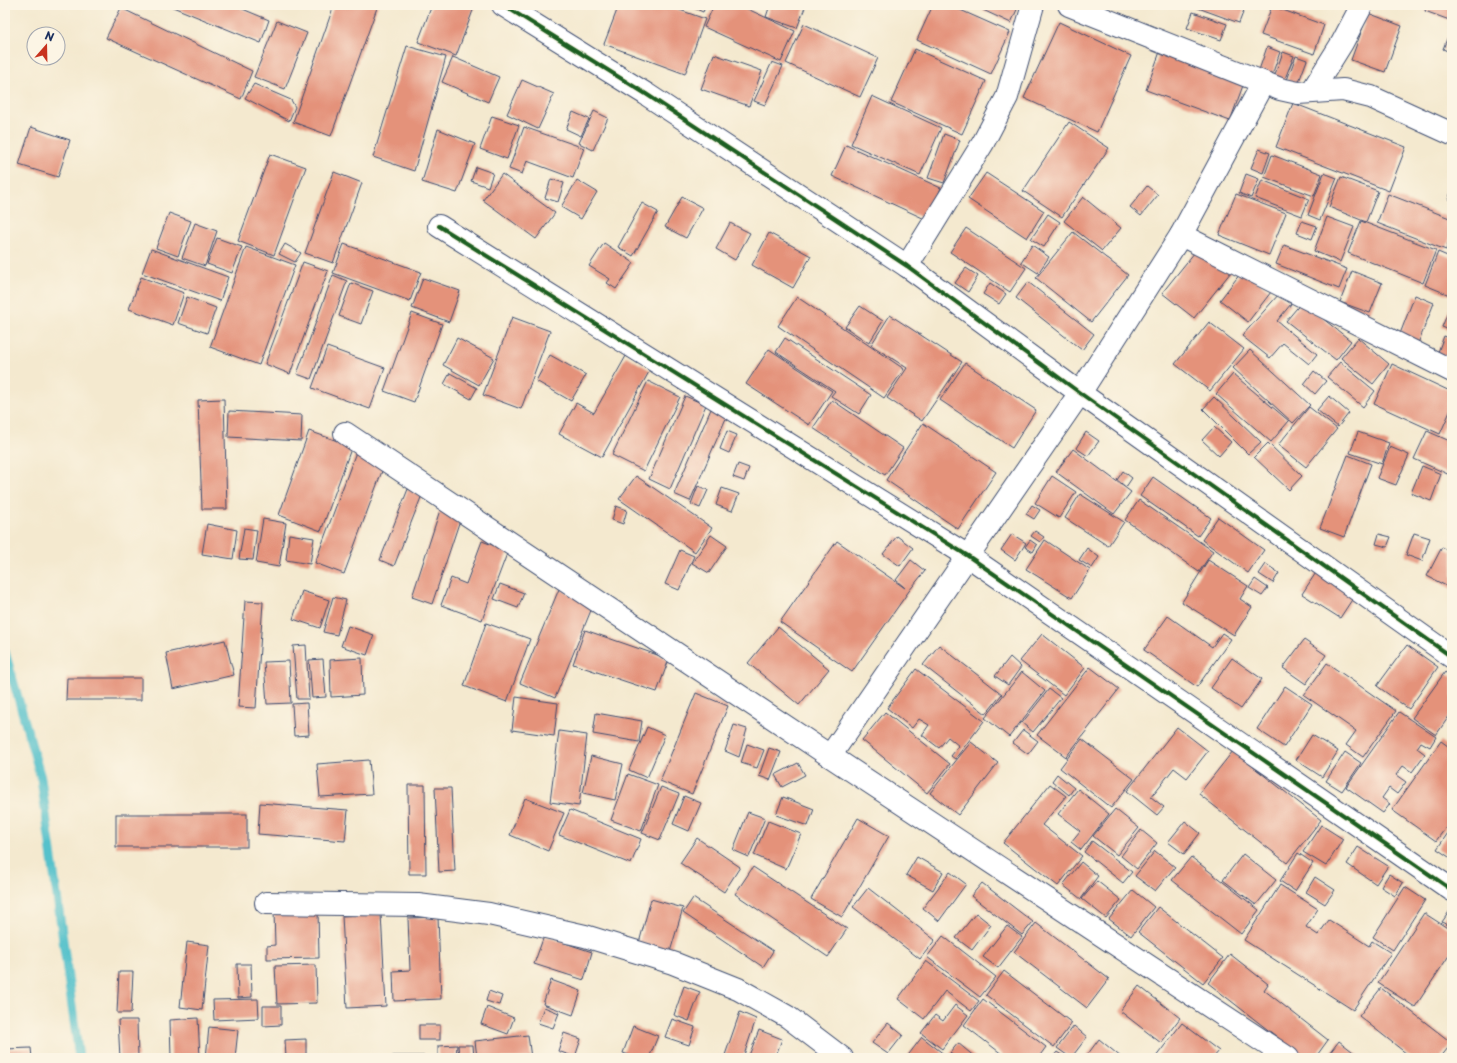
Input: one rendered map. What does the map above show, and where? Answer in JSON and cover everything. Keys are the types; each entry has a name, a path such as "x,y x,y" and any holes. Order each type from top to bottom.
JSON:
{"street":[{"path":"503,5 646,94 907,266 1080,394 1452,657"},
{"path":"907,266 984,143 1006,97 1033,5"},
{"path":"1069,5 1280,90 1298,93 1344,90 1371,97 1452,134"},
{"path":"1312,91 1342,43 1362,5"},
{"path":"830,756 1080,394 1181,235 1263,83"},
{"path":"438,226 968,556 1452,890"},
{"path":"1181,235 1452,371"},
{"path":"345,433 830,756 1288,1058"},
{"path":"266,903 418,905 489,914 584,936 673,963 738,989 788,1017 842,1058"}],"building":[{"path":"168,5 233,5 269,20 261,43"},
{"path":"334,5 378,5 331,136 293,122"},
{"path":"432,5 475,5 456,56 418,42"},
{"path":"619,5 666,5 705,19 685,74 604,44"},
{"path":"687,5 706,5 703,12"},
{"path":"714,5 739,5 795,31 781,62 704,27"},
{"path":"770,5 806,5 797,28 766,17"},
{"path":"933,5 949,5 1010,32 991,74 917,40"},
{"path":"985,5 1019,5 1011,23 983,10"},
{"path":"1190,5 1246,5 1239,23"},
{"path":"1427,5 1452,5 1452,21 1425,11"},
{"path":"1272,6 1324,25 1314,54 1261,35"},
{"path":"121,8 252,71 241,99 106,38"},
{"path":"1193,12 1227,24 1221,40 1187,28"},
{"path":"1368,13 1402,26 1385,72 1351,60"},
{"path":"277,21 307,33 285,89 254,77"},
{"path":"1059,22 1131,56 1097,132 1024,98"},
{"path":"804,24 878,58 860,97 786,63"},
{"path":"1452,26 1452,53 1443,49"},
{"path":"407,46 446,57 414,171 373,157"},
{"path":"1267,47 1280,52 1271,78 1258,73"},
{"path":"915,49 986,81 962,134 891,102"},
{"path":"1161,49 1245,80 1230,121 1146,90"},
{"path":"1283,52 1294,56 1284,81 1274,77"},
{"path":"714,54 762,71 749,106 701,89"},
{"path":"1296,56 1307,60 1298,84 1287,80"},
{"path":"453,57 499,77 488,102 442,82"},
{"path":"772,62 783,66 765,105 754,101"},
{"path":"522,80 554,94 538,129 507,114"},
{"path":"254,84 291,100 295,107 289,121 245,98"},
{"path":"872,96 941,128 920,175 851,144"},
{"path":"1293,103 1406,147 1389,191 1276,147"},
{"path":"594,111 608,118 593,150 579,143"},
{"path":"573,112 589,119 581,136 566,129"},
{"path":"492,116 519,125 507,159 480,149"},
{"path":"1069,122 1109,148 1062,217 1023,191"},
{"path":"31,127 70,140 58,177 19,165"},
{"path":"524,127 584,148 573,178 527,161 522,174 509,169"},
{"path":"438,129 475,144 457,193 422,182"},
{"path":"944,134 960,140 944,183 928,178"},
{"path":"846,145 941,188 927,220 832,176"},
{"path":"1259,149 1270,153 1263,173 1251,168"},
{"path":"270,154 306,167 274,255 238,241"},
{"path":"1272,155 1322,174 1314,196 1264,177"},
{"path":"476,167 493,173 488,187 471,181"},
{"path":"334,172 362,183 333,263 305,253"},
{"path":"986,173 1044,211 1027,238 968,199"},
{"path":"1324,173 1337,178 1320,220 1308,215"},
{"path":"502,174 555,213 536,239 483,200"},
{"path":"1246,174 1259,179 1251,198 1239,193"},
{"path":"1341,177 1378,191 1366,222 1329,207"},
{"path":"551,179 564,183 558,202 545,198"},
{"path":"577,180 597,192 581,219 561,207"},
{"path":"1262,180 1309,199 1302,216 1255,198"},
{"path":"1147,186 1158,195 1141,216 1130,207"},
{"path":"1452,190 1452,201 1448,199"},
{"path":"1236,194 1286,213 1269,255 1219,235"},
{"path":"1388,194 1452,219 1452,233 1446,250 1377,223"},
{"path":"682,197 703,208 686,238 665,227"},
{"path":"1083,197 1121,228 1102,251 1064,221"},
{"path":"642,203 658,212 633,256 618,247"},
{"path":"169,213 191,221 178,256 156,248"},
{"path":"1048,214 1060,222 1044,247 1031,239"},
{"path":"1327,217 1354,227 1340,262 1314,251"},
{"path":"1302,221 1317,226 1312,239 1297,233"},
{"path":"1361,221 1436,250 1423,283 1348,253"},
{"path":"195,223 217,231 205,266 182,258"},
{"path":"730,223 750,233 735,260 716,249"},
{"path":"966,228 1026,268 1010,292 950,252"},
{"path":"1073,232 1128,275 1091,322 1036,278"},
{"path":"769,233 811,256 793,288 752,265"},
{"path":"217,238 242,247 232,273 207,264"},
{"path":"604,243 634,263 616,289 607,283 610,279 589,266"},
{"path":"285,244 301,253 295,262 279,254"},
{"path":"344,244 421,272 410,301 333,273"},
{"path":"1032,245 1049,257 1038,273 1021,262"},
{"path":"1284,245 1347,269 1339,289 1276,264"},
{"path":"246,247 295,265 259,365 210,347"},
{"path":"1199,247 1231,272 1194,318 1162,293"},
{"path":"151,249 228,277 220,301 142,273"},
{"path":"1438,252 1452,258 1452,296 1425,285"},
{"path":"303,262 328,271 290,374 265,364"},
{"path":"966,268 978,276 968,292 955,283"},
{"path":"1243,270 1271,292 1248,322 1220,300"},
{"path":"1352,271 1382,283 1370,313 1340,302"},
{"path":"333,275 347,281 311,379 297,374"},
{"path":"141,277 184,293 173,325 129,309"},
{"path":"423,278 460,291 449,322 412,308"},
{"path":"1028,282 1094,334 1082,350 1016,298"},
{"path":"351,283 373,291 361,324 339,316"},
{"path":"990,283 1006,294 999,304 983,294"},
{"path":"1279,294 1291,304 1277,321 1317,354 1309,364 1283,343 1270,358 1242,336"},
{"path":"1415,295 1434,303 1417,346 1398,339"},
{"path":"187,297 216,308 207,333 178,323"},
{"path":"797,297 904,369 884,398 778,326"},
{"path":"1302,302 1351,341 1336,360 1286,321"},
{"path":"1452,302 1452,331 1442,327"},
{"path":"860,306 883,321 869,343 845,327"},
{"path":"412,313 442,324 414,402 384,391"},
{"path":"890,315 962,362 922,421 887,398 907,368 871,345"},
{"path":"512,317 550,331 521,409 483,395"},
{"path":"1209,322 1244,349 1210,391 1175,364"},
{"path":"1444,336 1452,339 1452,367 1435,360"},
{"path":"457,338 494,358 479,385 443,365"},
{"path":"785,338 871,395 859,414 831,396 835,391 776,352"},
{"path":"1358,338 1389,364 1373,384 1341,358"},
{"path":"327,347 385,368 370,409 312,388"},
{"path":"769,349 832,391 809,425 746,384"},
{"path":"1250,350 1310,405 1293,423 1233,368"},
{"path":"550,355 586,375 571,401 536,381"},
{"path":"626,356 650,370 602,457 559,434 576,403 594,413"},
{"path":"1340,362 1375,391 1363,407 1327,377"},
{"path":"965,363 1036,410 1012,448 940,400"},
{"path":"1392,364 1452,392 1452,407 1440,434 1374,404"},
{"path":"1314,371 1326,381 1315,394 1304,384"},
{"path":"450,373 477,388 471,399 444,384"},
{"path":"1233,374 1289,421 1271,442 1216,394"},
{"path":"648,381 680,397 644,471 612,455"},
{"path":"685,396 706,405 670,489 649,479"},
{"path":"1329,396 1349,413 1338,427 1317,410"},
{"path":"1214,397 1261,442 1248,454 1203,409"},
{"path":"224,399 227,509 202,509 198,400"},
{"path":"832,400 903,448 885,475 813,428"},
{"path":"1309,407 1337,429 1306,467 1278,445"},
{"path":"711,409 727,416 690,501 674,494"},
{"path":"229,411 302,415 301,441 228,437"},
{"path":"923,423 996,472 958,529 886,480"},
{"path":"1214,427 1231,442 1219,456 1202,440"},
{"path":"309,431 352,446 321,531 279,515"},
{"path":"727,431 737,435 729,453 720,449"},
{"path":"1427,431 1452,442 1452,476 1414,459"},
{"path":"1086,432 1099,441 1088,456 1076,448"},
{"path":"1358,432 1389,443 1382,464 1350,453"},
{"path":"1268,443 1302,476 1289,490 1254,457"},
{"path":"1390,447 1409,455 1396,485 1377,478"},
{"path":"1073,449 1131,492 1114,514 1056,472"},
{"path":"356,452 385,463 344,574 315,563"},
{"path":"1348,455 1371,464 1344,537 1320,528"},
{"path":"738,464 749,468 744,481 733,477"},
{"path":"1422,466 1441,474 1431,501 1411,493"},
{"path":"1123,471 1132,478 1126,487 1117,480"},
{"path":"636,476 712,528 695,552 619,499"},
{"path":"1052,476 1076,492 1059,518 1035,503"},
{"path":"1153,477 1211,518 1198,536 1140,496"},
{"path":"698,486 708,490 700,508 691,504"},
{"path":"722,488 739,494 732,511 716,505"},
{"path":"408,489 422,495 394,566 380,560"},
{"path":"1080,494 1124,522 1108,546 1065,518"},
{"path":"1139,500 1213,551 1199,572 1125,520"},
{"path":"1032,505 1040,510 1034,519 1026,514"},
{"path":"616,506 627,510 623,524 612,520"},
{"path":"440,510 461,517 432,604 412,597"},
{"path":"1218,517 1264,550 1248,573 1202,540"},
{"path":"263,519 286,523 279,567 256,563"},
{"path":"207,524 237,530 233,559 202,554"},
{"path":"244,528 257,530 253,560 239,559"},
{"path":"1035,531 1044,537 1040,542 1031,536"},
{"path":"1414,533 1430,538 1422,561 1406,555"},
{"path":"289,534 314,538 310,564 286,560"},
{"path":"1012,534 1026,543 1015,560 1001,550"},
{"path":"1379,534 1391,537 1387,547 1376,544"},
{"path":"711,535 727,546 709,573 692,563"},
{"path":"897,536 913,548 900,566 883,554"},
{"path":"1030,540 1037,545 1033,552 1025,547"},
{"path":"1045,540 1090,570 1072,598 1026,569"},
{"path":"482,541 508,551 482,620 441,605 451,578 466,584"},
{"path":"837,541 905,588 896,580 911,560 925,571 909,591 852,672 780,622"},
{"path":"1442,547 1452,552 1452,589 1427,576"},
{"path":"1087,548 1099,557 1092,568 1079,560"},
{"path":"680,550 694,556 679,590 665,584"},
{"path":"1208,560 1248,586 1240,599 1252,607 1234,635 1182,602"},
{"path":"1266,564 1279,573 1273,583 1259,574"},
{"path":"1319,568 1357,592 1340,618 1302,594"},
{"path":"1255,579 1268,588 1262,596 1249,588"},
{"path":"500,584 524,593 518,608 494,599"},
{"path":"559,589 594,603 555,698 520,683"},
{"path":"302,591 329,600 320,628 293,619"},
{"path":"333,597 346,600 337,635 323,632"},
{"path":"245,601 263,602 256,708 238,707"},
{"path":"1168,616 1212,647 1222,633 1231,639 1197,687 1144,650"},
{"path":"486,623 530,639 507,702 464,686"},
{"path":"348,626 374,635 367,655 341,646"},
{"path":"778,627 829,669 799,705 748,663"},
{"path":"585,630 669,659 657,692 573,664"},
{"path":"1042,634 1085,668 1064,695 1020,661"},
{"path":"225,640 234,675 173,689 166,653"},
{"path":"1304,640 1326,655 1306,684 1283,668"},
{"path":"306,645 309,699 297,699 293,646"},
{"path":"939,645 1002,694 986,714 923,665"},
{"path":"1407,645 1438,667 1409,709 1377,686"},
{"path":"1010,657 1021,667 1008,685 995,676"},
{"path":"362,658 363,695 331,697 330,660"},
{"path":"1232,658 1262,679 1241,709 1211,688"},
{"path":"323,659 326,697 312,698 309,660"},
{"path":"289,661 291,703 267,704 264,662"},
{"path":"1327,663 1396,711 1363,757 1346,745 1356,731 1304,695"},
{"path":"1090,667 1119,689 1066,757 1037,735"},
{"path":"916,669 984,721 955,759 951,756 959,746 948,737 939,748 922,735 929,725 919,719 912,728 887,708"},
{"path":"1022,672 1045,691 1009,737 985,718"},
{"path":"1445,672 1452,677 1452,712 1436,735 1412,718"},
{"path":"67,678 141,678 141,700 66,700"},
{"path":"1285,686 1312,704 1284,747 1257,729"},
{"path":"1049,689 1061,698 1033,732 1022,723"},
{"path":"696,693 728,706 692,794 660,781"},
{"path":"516,697 558,703 554,736 512,730"},
{"path":"307,703 309,735 294,736 292,704"},
{"path":"885,712 950,764 927,793 862,740"},
{"path":"1399,712 1436,737 1430,747 1421,742 1417,748 1425,754 1412,772 1403,766 1396,775 1406,782 1397,794 1389,788 1382,798 1390,804 1383,813 1346,787"},
{"path":"596,713 642,721 639,742 593,734"},
{"path":"734,725 747,729 739,757 725,751"},
{"path":"647,727 665,735 647,778 629,770"},
{"path":"1177,727 1208,751 1187,778 1174,768 1151,797 1164,807 1157,815 1127,791"},
{"path":"1023,730 1038,741 1028,754 1013,743"},
{"path":"559,731 587,735 579,806 550,802"},
{"path":"1312,735 1338,751 1322,777 1296,760"},
{"path":"1082,739 1134,779 1111,808 1060,768"},
{"path":"1441,741 1452,749 1452,819 1436,841 1392,810"},
{"path":"971,742 998,763 958,815 930,793"},
{"path":"747,744 764,750 757,768 741,763"},
{"path":"769,748 781,752 770,780 759,776"},
{"path":"1233,751 1321,820 1287,863 1199,794"},
{"path":"1345,752 1361,763 1342,791 1326,781"},
{"path":"591,756 623,764 615,800 583,793"},
{"path":"369,760 372,794 320,797 317,764"},
{"path":"798,763 805,775 782,787 775,775"},
{"path":"628,774 658,785 641,831 611,820"},
{"path":"1057,774 1074,788 1069,795 1052,781"},
{"path":"1050,784 1066,796 1042,825 1082,856 1058,886 1003,843"},
{"path":"408,785 425,785 426,874 409,874"},
{"path":"661,787 679,794 660,840 642,833"},
{"path":"435,788 451,788 455,871 439,872"},
{"path":"1078,789 1109,814 1081,850 1071,842 1080,831 1058,814"},
{"path":"684,796 701,803 689,831 673,824"},
{"path":"783,797 814,809 808,826 776,815"},
{"path":"525,798 564,813 548,851 510,835"},
{"path":"260,803 348,810 345,841 258,834"},
{"path":"1115,809 1139,828 1117,855 1093,836"},
{"path":"570,810 641,839 631,864 559,835"},
{"path":"748,812 765,818 749,857 733,850"},
{"path":"116,814 247,814 247,847 116,847"},
{"path":"858,818 889,836 842,917 811,899"},
{"path":"768,821 801,834 786,869 754,855"},
{"path":"1185,821 1200,833 1184,854 1168,842"},
{"path":"1321,825 1343,839 1326,866 1303,852"},
{"path":"1452,827 1452,859 1437,849"},
{"path":"1141,830 1157,843 1137,869 1121,856"},
{"path":"697,838 740,867 724,892 680,863"},
{"path":"1092,841 1132,872 1123,883 1084,852"},
{"path":"1358,847 1388,866 1376,884 1347,864"},
{"path":"1155,851 1175,867 1155,891 1135,876"},
{"path":"1298,853 1313,863 1295,891 1280,881"},
{"path":"1243,854 1276,880 1256,905 1223,880"},
{"path":"917,857 943,872 933,890 906,875"},
{"path":"1191,857 1259,910 1241,934 1172,880"},
{"path":"1081,862 1098,876 1081,899 1063,885"},
{"path":"753,867 847,929 828,957 735,894"},
{"path":"950,872 966,884 939,921 923,908"},
{"path":"1389,874 1403,883 1395,896 1381,887"},
{"path":"1315,877 1335,890 1325,904 1306,892"},
{"path":"1097,881 1121,900 1106,918 1082,899"},
{"path":"982,883 1033,922 1022,935 971,896"},
{"path":"1280,885 1318,909 1306,927 1318,935 1329,920 1369,946 1372,941 1391,953 1353,1010 1244,940"},
{"path":"1405,887 1425,900 1393,950 1373,937"},
{"path":"868,888 935,940 920,959 853,907"},
{"path":"1133,890 1154,907 1131,936 1109,919"},
{"path":"693,898 773,951 763,967 683,913"},
{"path":"651,899 683,908 670,952 639,943"},
{"path":"1158,907 1223,958 1203,983 1138,932"},
{"path":"1451,909 1452,910 1452,928 1442,922"},
{"path":"318,910 319,958 267,959 267,946 275,945 274,911"},
{"path":"976,913 991,925 972,950 956,938"},
{"path":"1424,913 1452,931 1452,951 1415,1007 1378,983"},
{"path":"381,914 386,1006 347,1008 342,916"},
{"path":"438,917 441,999 394,1001 393,971 410,970 408,918"},
{"path":"1036,923 1109,979 1087,1008 1014,952"},
{"path":"1007,926 1022,937 998,968 983,957"},
{"path":"544,936 592,952 584,980 534,964"},
{"path":"943,936 996,977 980,997 927,957"},
{"path":"187,942 209,945 202,1010 180,1007"},
{"path":"1230,954 1268,984 1264,990 1328,1040 1315,1058 1304,1058 1208,983"},
{"path":"926,961 979,1001 971,1011 945,991 924,1019 898,999"},
{"path":"237,964 251,964 252,997 238,998"},
{"path":"316,965 317,1003 277,1004 275,966"},
{"path":"1004,971 1072,1023 1054,1047 986,995"},
{"path":"119,972 133,972 131,1013 117,1013"},
{"path":"551,980 581,991 573,1015 543,1004"},
{"path":"684,986 700,992 689,1021 674,1015"},
{"path":"1139,986 1180,1018 1161,1043 1120,1011"},
{"path":"1381,988 1452,1043 1440,1058 1412,1058 1359,1016"},
{"path":"489,991 502,996 499,1005 486,1001"},
{"path":"258,999 259,1018 214,1020 213,1000"},
{"path":"983,999 1046,1047 1038,1058 1007,1058 964,1025"},
{"path":"955,1005 968,1015 942,1049 921,1033 935,1015 943,1021"},
{"path":"263,1006 281,1006 281,1025 263,1026"},
{"path":"487,1007 514,1018 508,1034 481,1024"},
{"path":"544,1007 559,1013 553,1028 538,1023"},
{"path":"740,1012 756,1019 743,1058 724,1058"},
{"path":"198,1018 200,1058 171,1058 170,1020"},
{"path":"672,1019 695,1027 689,1045 665,1037"},
{"path":"118,1020 137,1020 138,1058 120,1058"},
{"path":"888,1023 903,1035 888,1054 872,1043"},
{"path":"1182,1023 1219,1051 1213,1058 1155,1058"},
{"path":"419,1025 440,1025 440,1040 419,1040"},
{"path":"633,1026 658,1036 649,1058 637,1058 623,1053"},
{"path":"1074,1026 1087,1037 1071,1058 1057,1048"},
{"path":"209,1027 238,1030 235,1058 206,1058"},
{"path":"759,1030 782,1039 775,1058 748,1058"},
{"path":"564,1033 581,1039 575,1057 558,1051"},
{"path":"528,1035 531,1058 477,1058 475,1041"},
{"path":"922,1037 945,1055 943,1058 906,1058"},
{"path":"306,1039 306,1058 286,1058 285,1040"},
{"path":"1099,1039 1122,1058 1085,1058"},
{"path":"1339,1041 1361,1058 1326,1058"},
{"path":"958,1043 976,1058 956,1058 950,1053"},
{"path":"457,1045 456,1058 438,1058 438,1046"},
{"path":"458,1045 473,1045 474,1058 459,1058"},
{"path":"31,1048 32,1058 5,1058 5,1049"},
{"path":"1057,1052 1066,1058 1052,1058"},
{"path":"393,1056 433,1056 433,1058 393,1058"}],"waterway":[{"path":"5,652 41,778 79,1058"}],"cycle path":[{"path":"503,5 646,94 907,266 1080,393 1452,657"},
{"path":"439,226 968,556 1452,890"}]}
